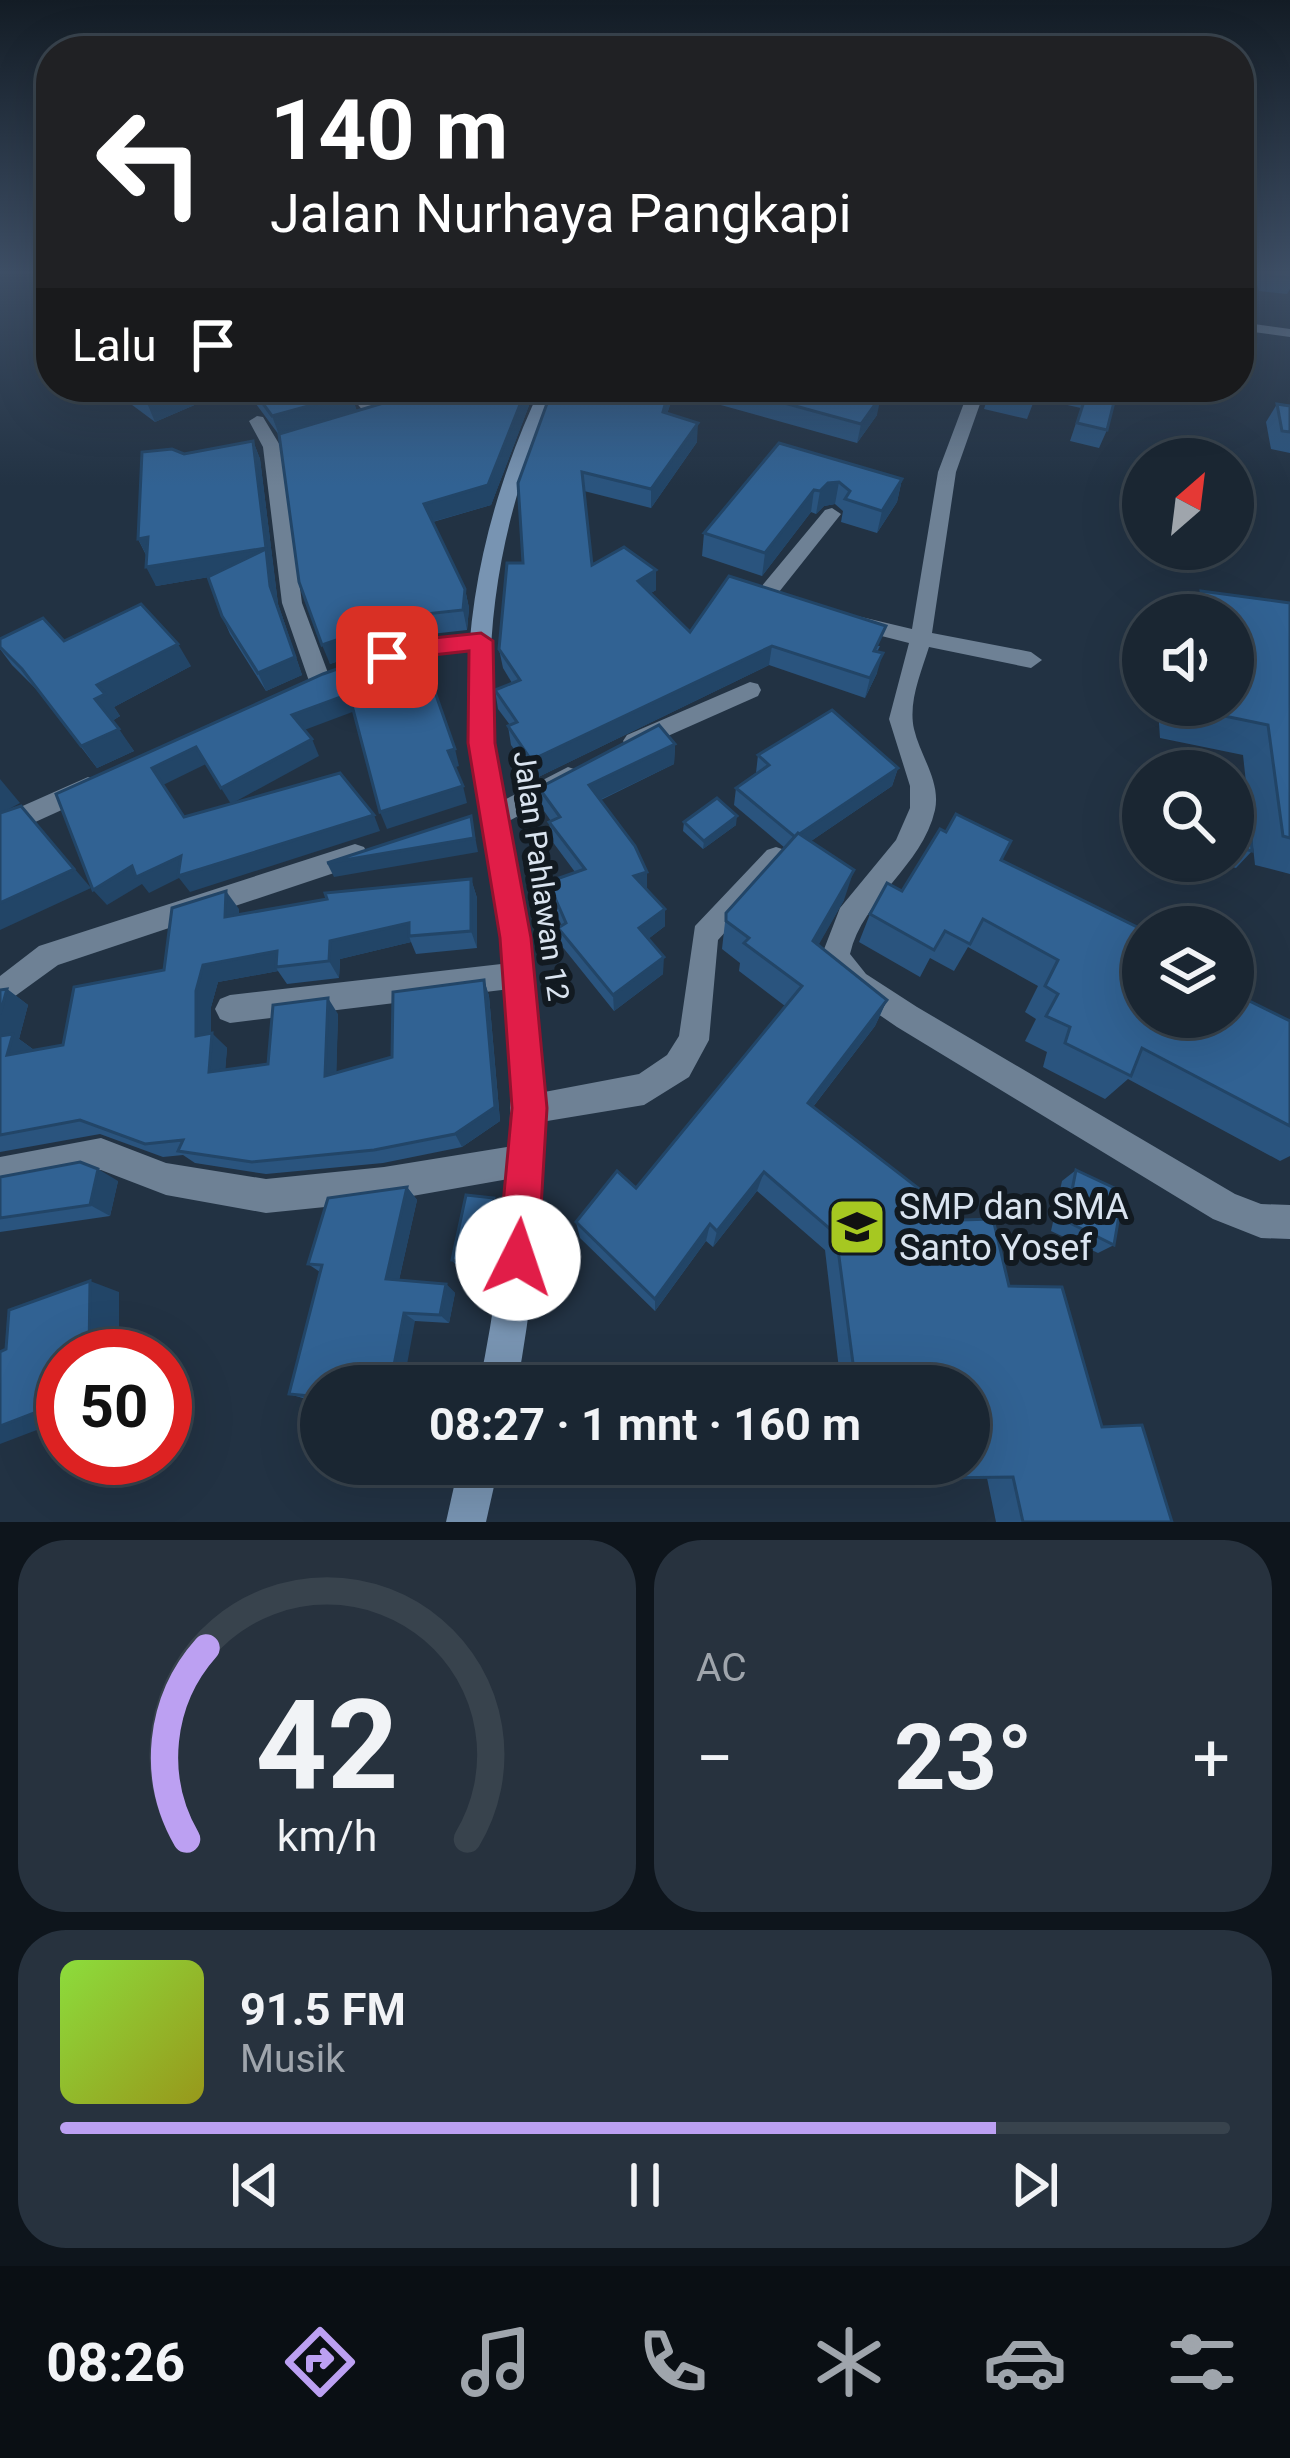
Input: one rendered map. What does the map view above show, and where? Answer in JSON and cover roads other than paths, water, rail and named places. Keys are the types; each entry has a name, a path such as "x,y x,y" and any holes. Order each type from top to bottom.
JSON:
{"main road":[{"name":"Jalan Pahlawan 12","path":"501,1365 518,1258 530,1108 519,975 488,814 481,641 507,482 541,402"},
{"path":"466,1522 474,1485"}],"street":[{"path":"347,426 375,417 363,402"},
{"path":"973,402 947,472 921,638 901,721 922,787 923,807 910,835 838,932 835,957 856,983 907,1017 1225,1207 1261,1221 1290,1222"},
{"path":"256,422 271,446 292,604 332,677 414,648 481,641"},
{"path":"832,514 768,592 776,602 1031,661"},
{"path":"488,814 750,690"},
{"path":"0,828 116,773"},
{"path":"0,993 49,955 385,846"},
{"path":"530,1108 644,1089 678,1066 694,1040 705,935 776,858"},
{"path":"230,1009 519,975"},
{"path":"0,1173 101,1154 166,1179 266,1196 361,1187 526,1160"}],"place":[{"name":"SMP dan SMA Santo Yosef","path":"857,1227"}]}
